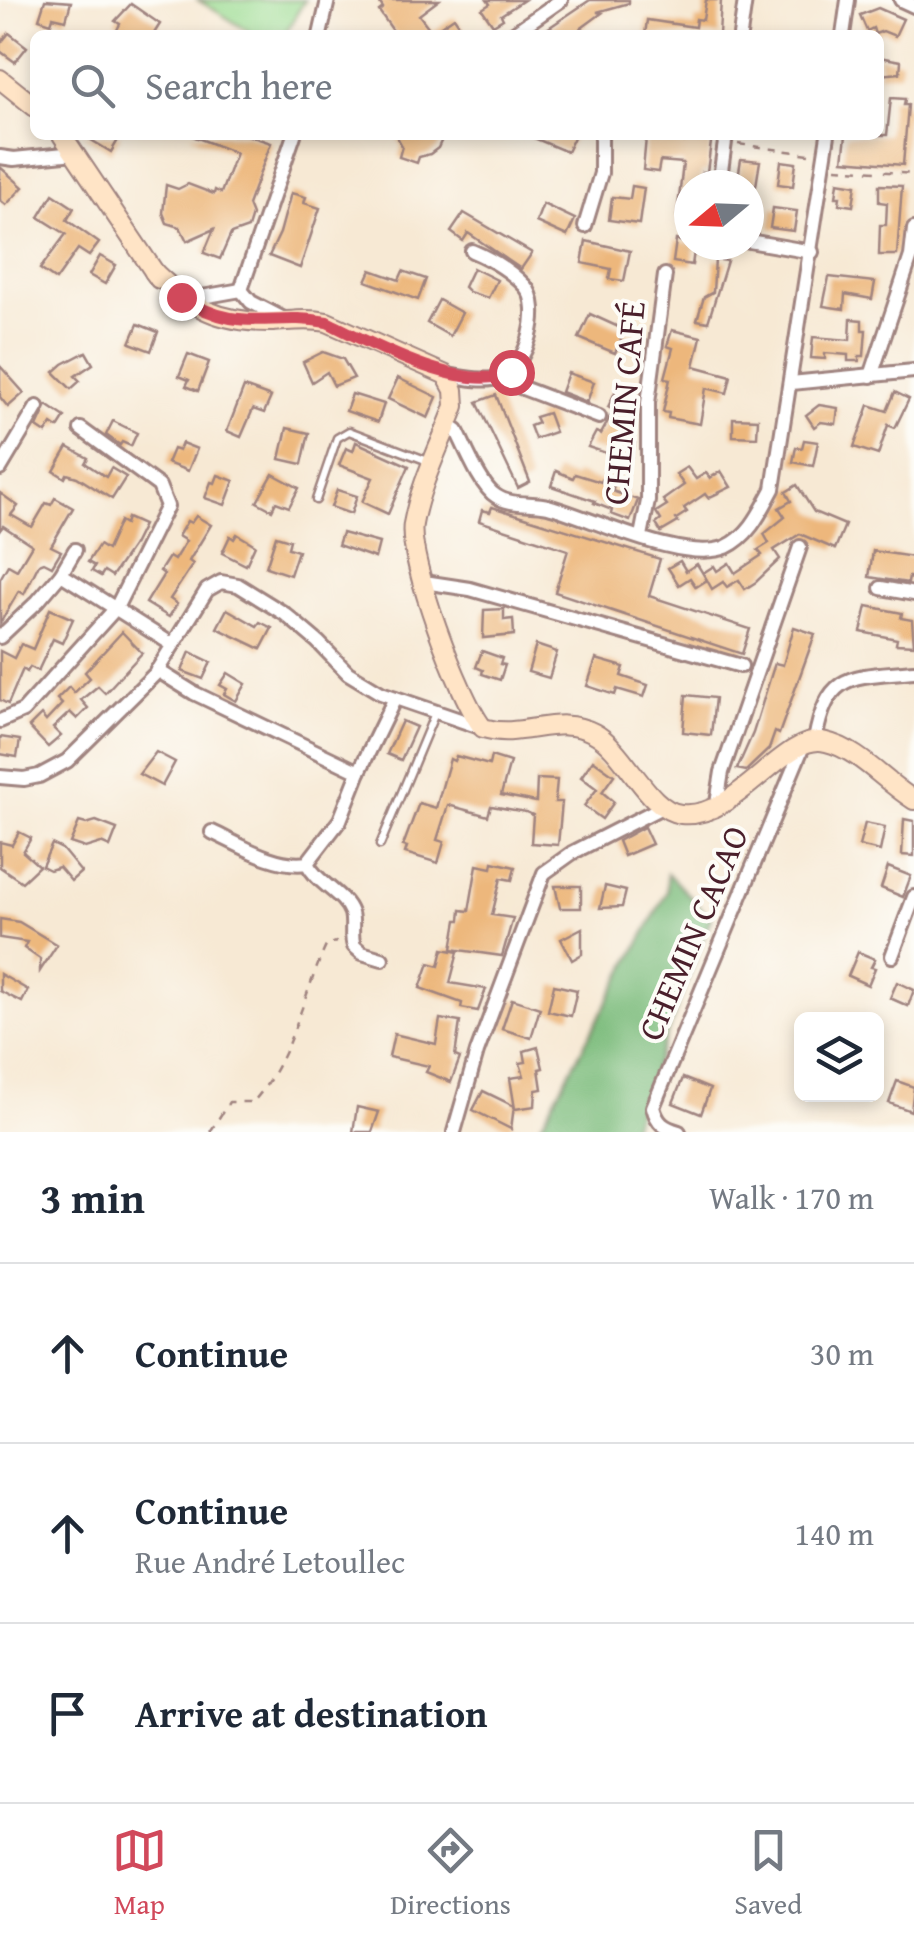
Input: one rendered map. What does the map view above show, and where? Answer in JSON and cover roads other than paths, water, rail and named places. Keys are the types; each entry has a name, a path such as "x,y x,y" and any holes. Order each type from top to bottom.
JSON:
{"main road":[{"path":"0,79 30,103"},
{"path":"66,140 154,272 194,318 224,322"},
{"path":"154,272 181,297 252,333 308,318 327,322 446,375 454,390 454,406 412,525 412,538 461,692 483,728 522,733 562,724 592,732 608,742 662,806 677,814 716,809 777,761 809,743 828,742 851,753 914,800"}],"street":[{"path":"321,30 328,0"},
{"path":"518,30 561,0"},
{"path":"741,30 745,0"},
{"path":"844,30 848,0"},
{"path":"902,0 914,6"},
{"path":"241,290 292,140"},
{"path":"585,226 600,173 601,140"},
{"path":"722,170 726,140"},
{"name":"CHEMIN CAFÉ","path":"448,425 456,431 494,496 545,505 686,550 723,548 750,529 773,489 827,140"},
{"path":"0,156 14,159 75,153"},
{"path":"871,376 911,256 914,229"},
{"path":"764,244 812,252"},
{"path":"472,251 492,260 527,287 533,305 520,360 511,372 499,378"},
{"name":"CHEMIN CAFÉ","path":"640,536 648,501 648,403 665,275"},
{"path":"181,297 241,290"},
{"path":"241,290 251,302 288,321"},
{"path":"216,294 224,322 250,313 251,302"},
{"path":"792,383 914,371"},
{"path":"446,375 499,378 598,417"},
{"path":"0,469 37,407"},
{"path":"0,720 23,711 116,608 165,515 166,497 158,486 81,429"},
{"path":"716,809 722,772 800,546"},
{"path":"0,637 38,601 75,550"},
{"path":"61,574 173,645"},
{"path":"0,777 40,776 67,761 157,670 207,590 220,582 229,582 285,614 348,674 395,698 483,728"},
{"path":"424,582 470,589 741,666"},
{"path":"882,588 914,594"},
{"path":"157,670 194,693 358,772"},
{"path":"809,743 835,686 851,678 914,671"},
{"path":"212,832 274,859 294,865 307,862 340,820 358,772 395,698"},
{"name":"CHEMIN CACAO","path":"679,1132 656,1120 653,1107 809,743"},
{"path":"454,1132 477,1052 544,873 572,853 662,806"},
{"path":"307,862 313,875 342,899 351,912 354,946 362,954 382,958"},
{"path":"892,956 914,897"}],"lane":[{"path":"316,500 342,432 349,431 434,463"},
{"path":"380,845 436,710"}]}
